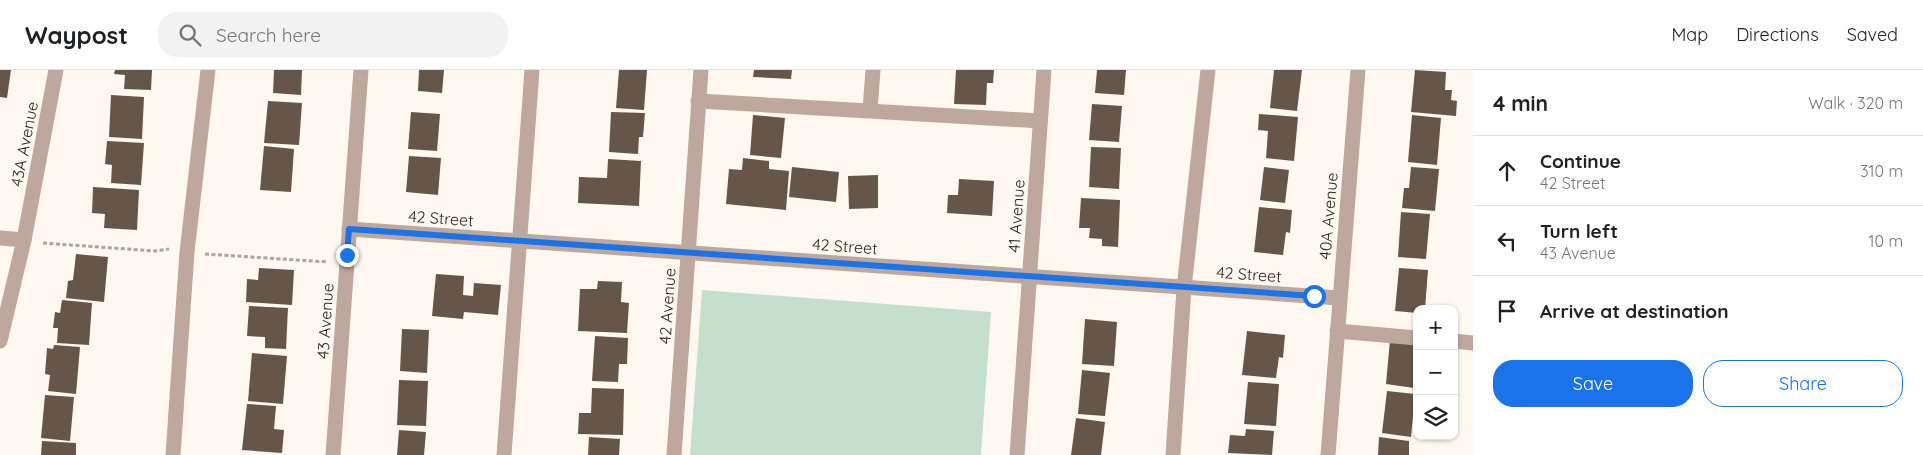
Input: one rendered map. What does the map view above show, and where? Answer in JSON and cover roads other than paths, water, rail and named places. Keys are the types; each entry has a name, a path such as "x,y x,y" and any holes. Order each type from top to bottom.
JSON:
{"street":[{"name":"43A Avenue","path":"0,341 24,240 56,70"},
{"path":"173,455 187,252 208,70"},
{"name":"43 Avenue","path":"333,455 361,70"},
{"path":"504,455 518,241 532,70"},
{"name":"42 Avenue","path":"674,455 700,70"},
{"path":"870,110 873,70"},
{"name":"41 Avenue","path":"1017,455 1044,70"},
{"path":"1173,455 1184,288 1208,70"},
{"name":"40A Avenue","path":"1328,455 1358,70"},
{"path":"698,101 1040,121"},
{"name":"42 Street","path":"349,229 1339,298"},
{"path":"0,238 24,240"},
{"path":"1337,331 1413,338"},
{"path":"1458,341 1473,343"}]}
